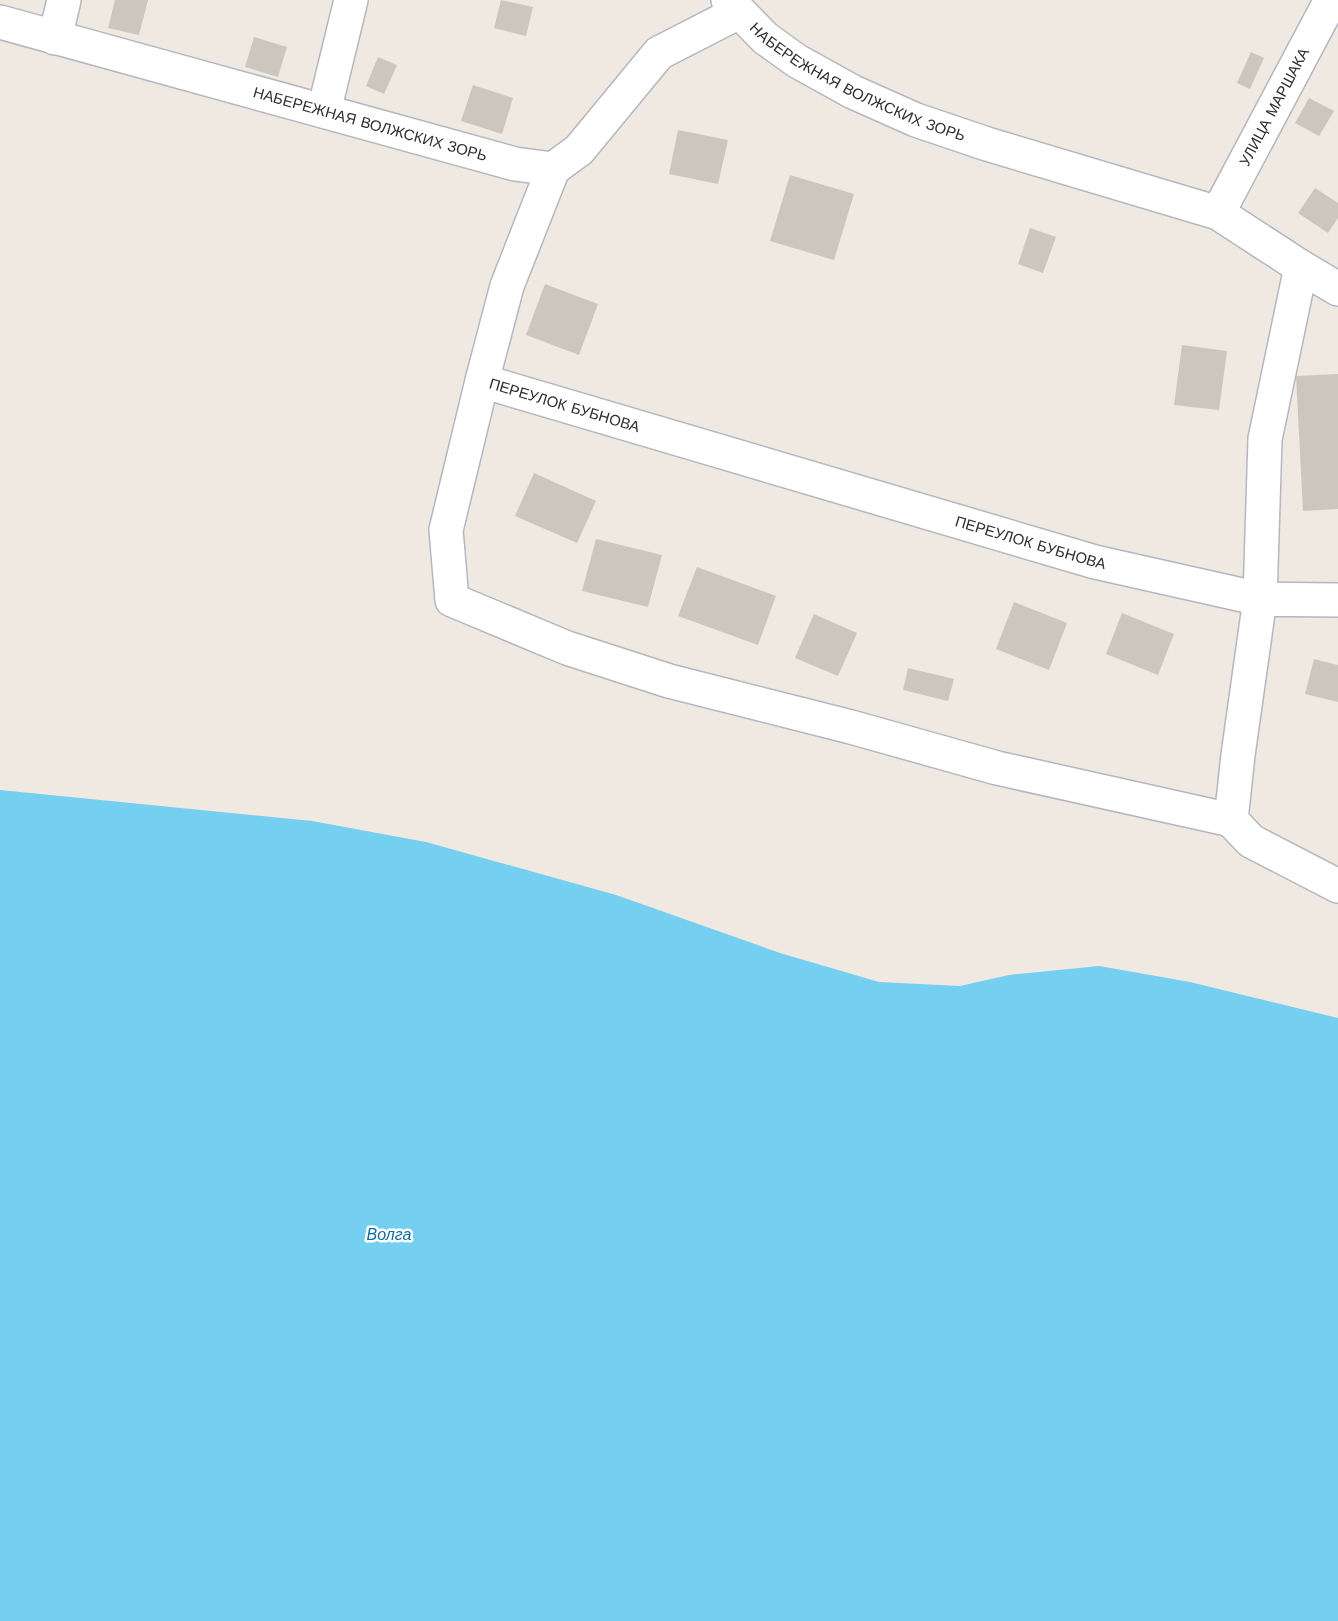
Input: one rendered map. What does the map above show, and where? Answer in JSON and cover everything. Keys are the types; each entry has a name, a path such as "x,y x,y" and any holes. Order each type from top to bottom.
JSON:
{"street":[{"path":"55,38 64,0"},
{"path":"324,111 351,0"},
{"name":"УЛИЦА МАРШАКА","path":"1218,213 1331,0"},
{"name":"НАБЕРЕЖНАЯ ВОЛЖСКИХ ЗОРЬ","path":"0,22 515,164 553,169 579,150 659,53 734,6 765,38 798,61 854,92 916,120 987,144 1218,213 1338,289"},
{"path":"553,169 507,286 446,530 452,600 567,648 669,681 851,726 997,768 1231,820 1251,841 1338,886"},
{"path":"1231,820 1260,599 1265,439 1301,267"},
{"name":"ПЕРЕУЛОК БУБНОВА","path":"482,381 1095,562 1260,599 1338,600"}],"water":[{"name":"Волга","path":"0,790 312,821 426,842 616,895 780,953 879,982 960,986 1009,975 1099,966 1190,982 1338,1018 1338,1621 0,1621"}],"building":[{"path":"115,0 148,0 139,35 108,28"},
{"path":"501,0 533,7 526,36 494,28"},
{"path":"254,37 287,47 278,77 245,67"},
{"path":"1251,52 1264,58 1250,89 1237,83"},
{"path":"378,57 397,65 384,94 366,86"},
{"path":"473,85 513,98 502,134 461,121"},
{"path":"1309,98 1334,111 1319,136 1295,123"},
{"path":"678,130 728,140 718,184 669,174"},
{"path":"790,175 854,194 834,260 770,241"},
{"path":"1315,188 1338,203 1338,218 1328,233 1298,213"},
{"path":"1030,228 1056,237 1043,273 1018,264"},
{"path":"545,284 598,304 579,355 526,335"},
{"path":"1182,345 1227,351 1219,410 1174,405"},
{"path":"1338,374 1338,509 1303,511 1296,376"},
{"path":"534,473 596,501 577,543 515,516"},
{"path":"596,539 662,555 648,607 582,591"},
{"path":"697,567 776,596 758,645 678,616"},
{"path":"1014,602 1067,623 1049,670 996,649"},
{"path":"1122,613 1174,634 1158,675 1106,654"},
{"path":"814,614 857,633 838,676 795,658"},
{"path":"1314,659 1338,665 1338,702 1305,694"},
{"path":"908,668 954,679 948,701 903,690"}]}
